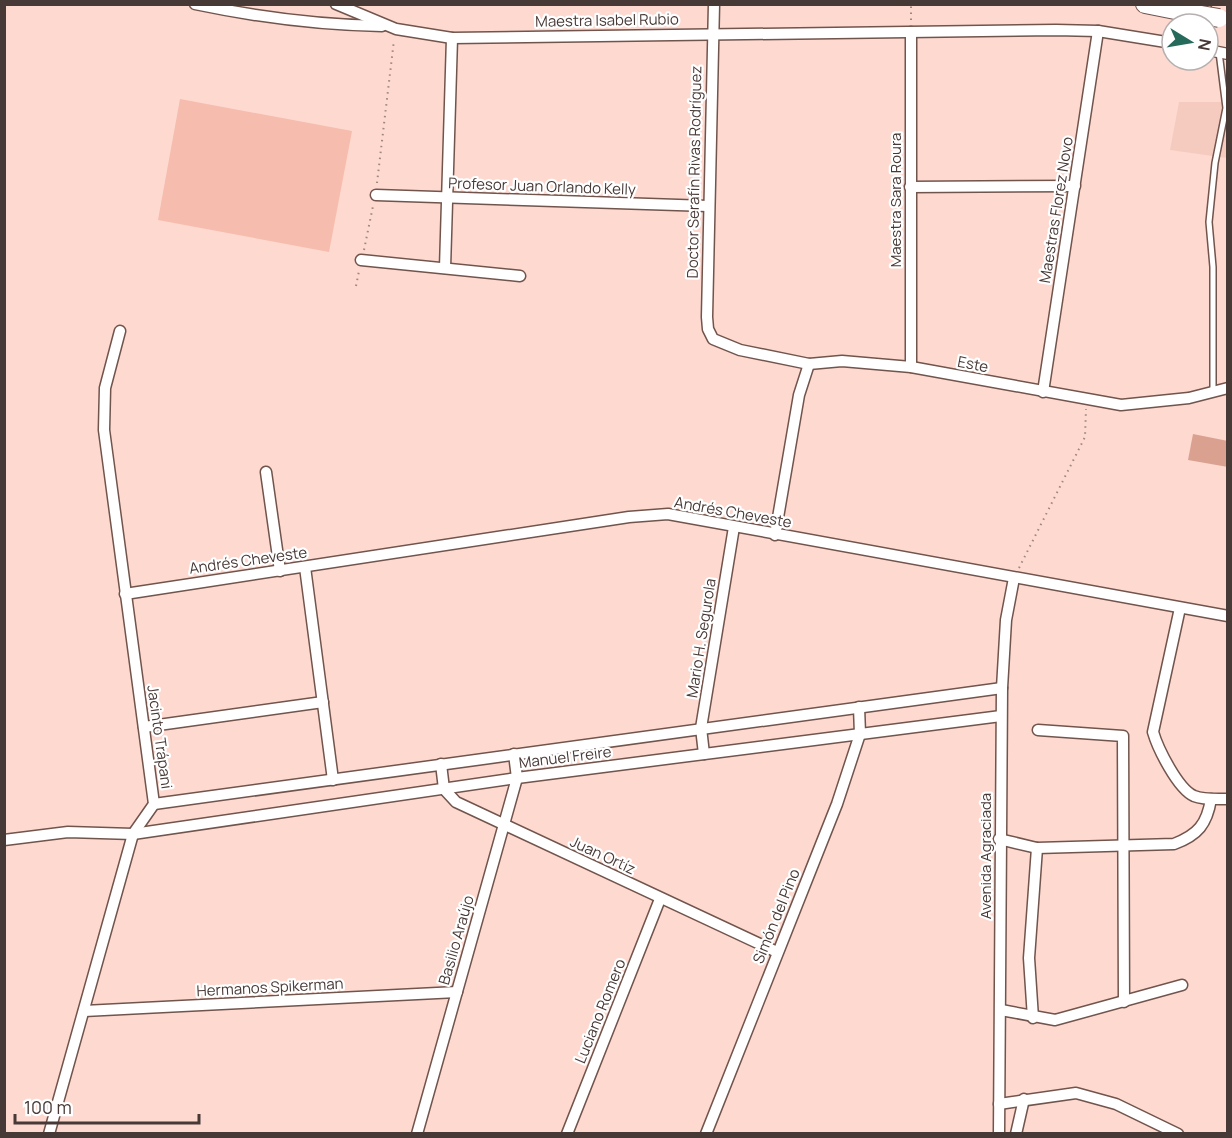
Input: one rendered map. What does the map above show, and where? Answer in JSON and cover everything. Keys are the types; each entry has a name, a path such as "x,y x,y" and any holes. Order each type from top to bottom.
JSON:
{"highway":[{"path":"1145,4 1187,12"}],"street":[{"path":"195,4 254,16 393,28"},
{"name":"Maestra Isabel Rubio","path":"336,4 393,28 452,38 712,33 1098,31 1160,41"},
{"name":"Doctor Serafín Rivas Rodríguez","path":"713,339 708,329 707,317 714,4"},
{"name":"Maestras Florez Novo","path":"1043,392 1098,31"},
{"name":"Maestra Sara Roura","path":"910,367 911,32"},
{"path":"445,268 452,38"},
{"path":"910,187 1075,186"},
{"name":"Profesor Juan Orlando Kelly","path":"376,195 708,206"},
{"path":"362,260 520,276"},
{"name":"Jacinto Trápani","path":"49,1134 133,834 154,804 125,594 104,408 108,369 120,331"},
{"name":"Este","path":"713,339 729,347 809,364 842,361 910,367 1121,405 1149,404 1189,398 1227,388"},
{"path":"776,535 799,395 809,364"},
{"path":"266,472 280,571"},
{"name":"Andrés Cheveste","path":"125,594 650,515 680,515 1014,579 1227,616"},
{"name":"Mario H. Segurola","path":"704,754 701,729 734,527"},
{"path":"305,567 333,780"},
{"name":"Avenida Agraciada","path":"999,1134 1001,716 1006,620 1014,579"},
{"path":"1180,608 1153,732 1158,750 1187,791 1195,796 1227,799"},
{"name":"Manuel Freire","path":"154,804 1002,688"},
{"path":"144,727 323,702"},
{"name":"Simón del Pino","path":"706,1134 837,804 860,734 859,707"},
{"name":"Manuel Freire","path":"4,840 68,832 133,834 517,778 1001,716"},
{"path":"1038,730 1123,736 1124,1002"},
{"name":"Basilio Araújo","path":"417,1134 517,778 514,754"},
{"path":"441,764 444,789"},
{"name":"Juan Ortíz","path":"444,789 456,802 777,952"},
{"path":"999,839 1037,848 1174,844 1189,838 1200,829 1208,817 1211,799"},
{"path":"1033,1018 1029,958 1037,848"},
{"name":"Luciano Romero","path":"567,1134 660,899"},
{"path":"1001,1010 1033,1018 1055,1020 1071,1018 1182,985"},
{"name":"Hermanos Spikerman","path":"84,1011 457,992"},
{"path":"999,1104 1060,1093 1090,1095 1116,1104 1178,1134"},
{"path":"1016,1134 1024,1099"}],"lane":[{"path":"1213,390 1213,267 1209,222 1226,108 1220,66"}],"path":[{"path":"911,4 911,32"},
{"path":"356,286 376,195 393,28"},
{"path":"1014,579 1085,437 1087,400"}],"shaded area":[{"path":"180,99 352,131 329,252 158,220"},
{"path":"1179,102 1227,102 1227,158 1170,150"}],"building":[{"path":"1193,434 1228,441 1228,467 1188,460"}]}
